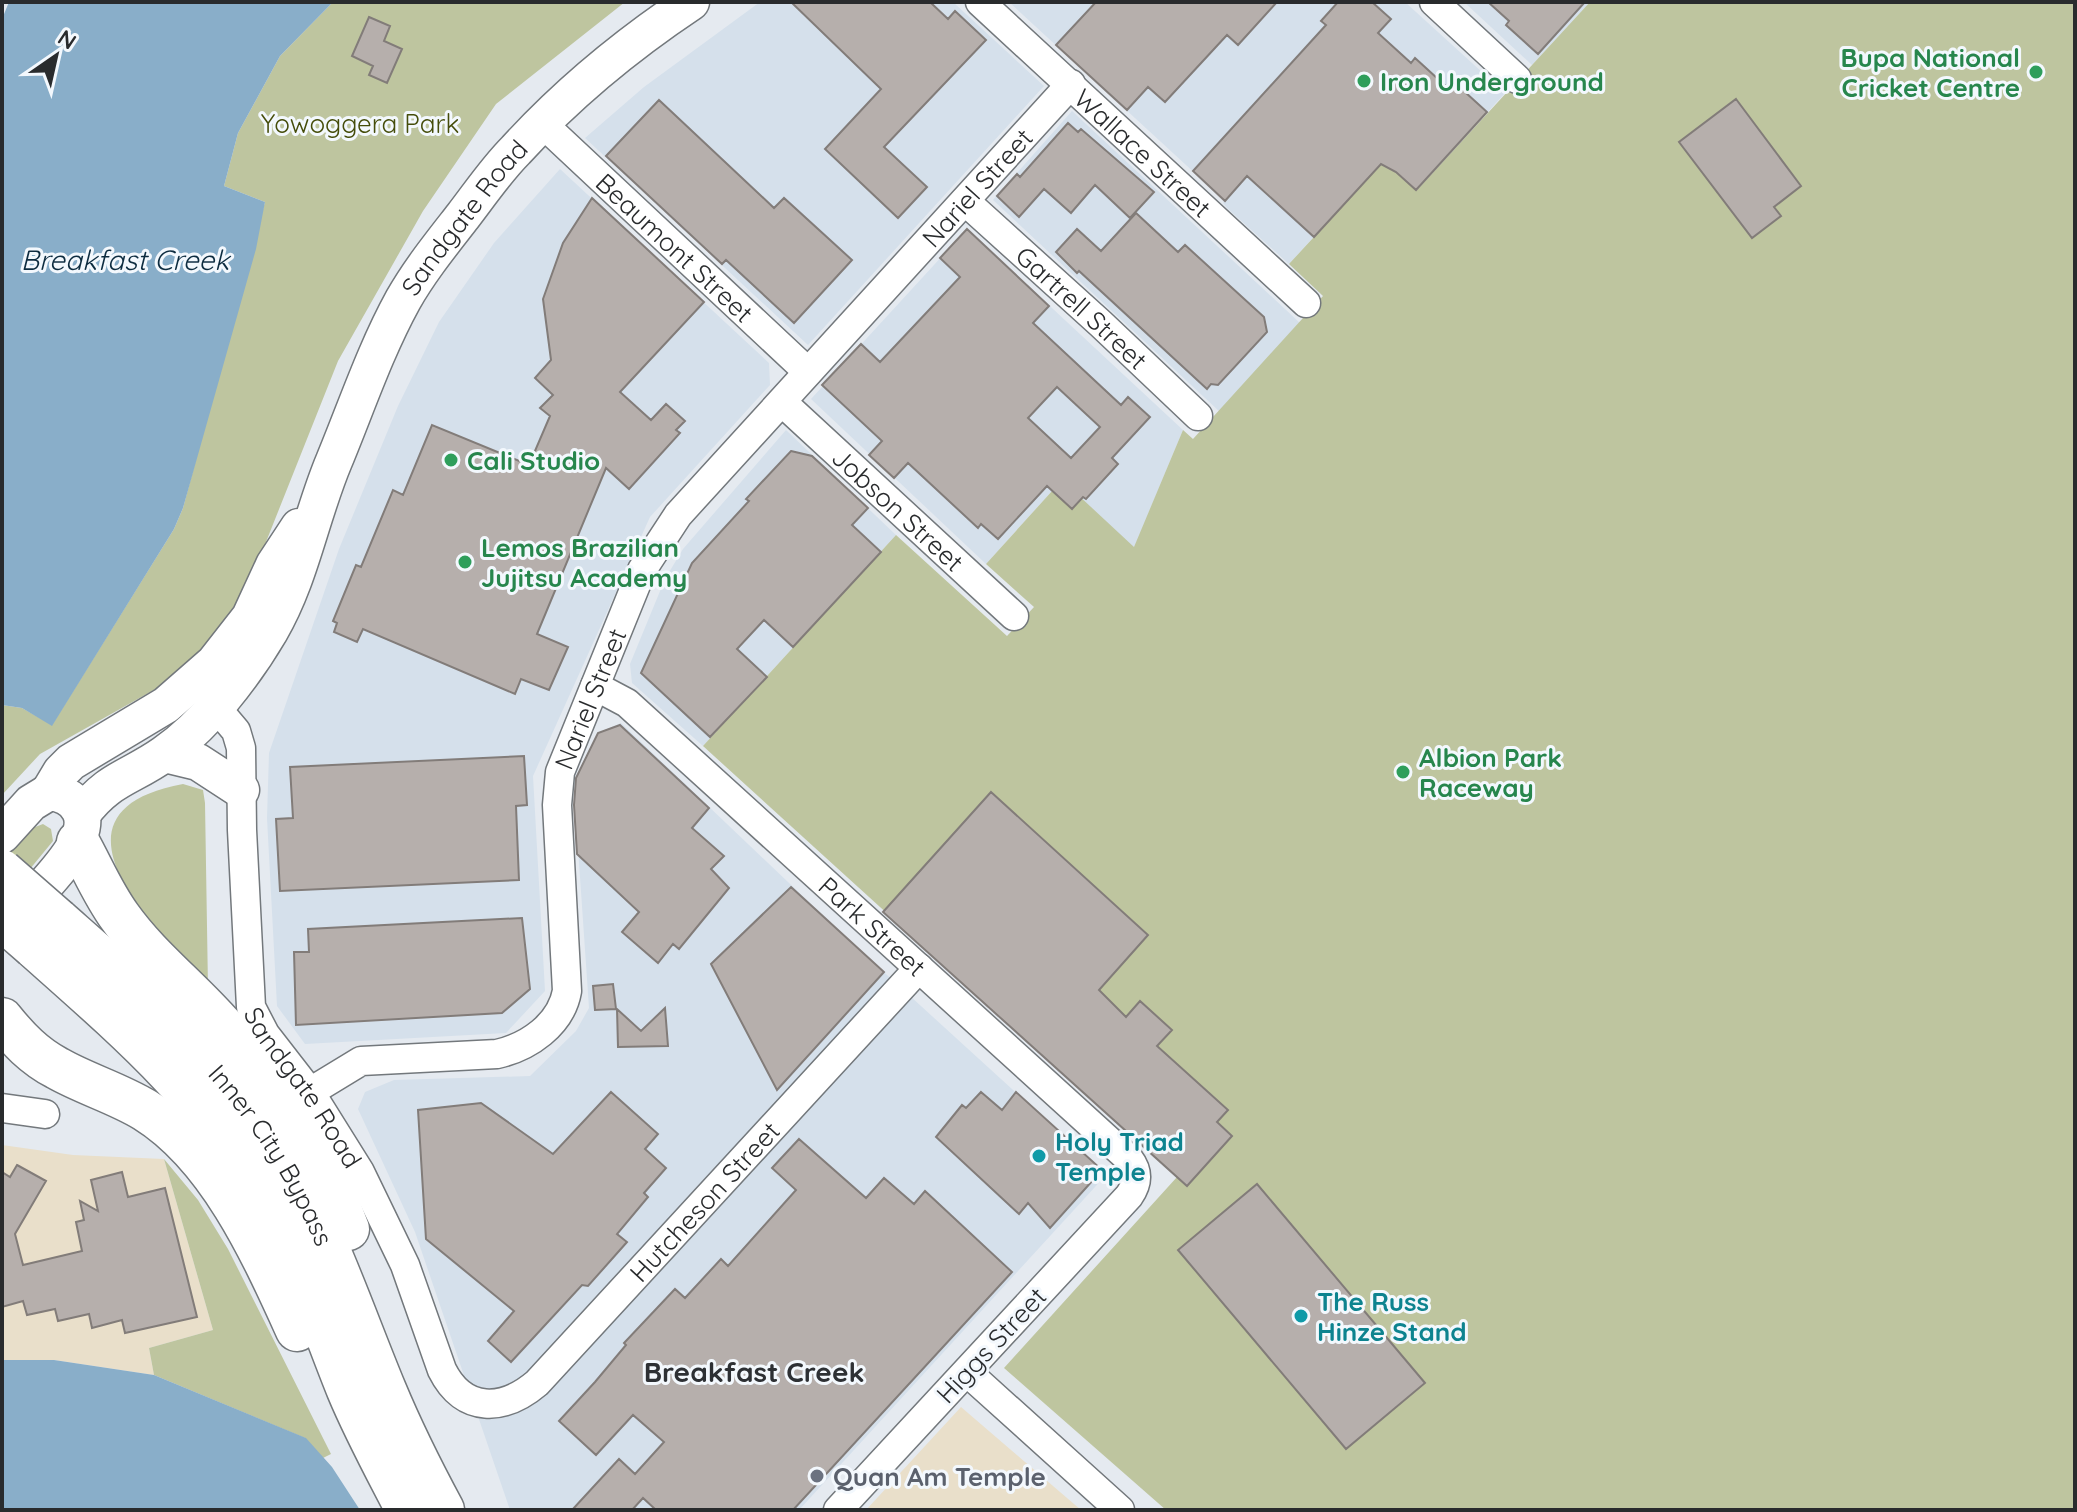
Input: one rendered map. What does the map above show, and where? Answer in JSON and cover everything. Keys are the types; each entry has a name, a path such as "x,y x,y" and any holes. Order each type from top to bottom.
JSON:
{"highway":[{"path":"80,828 119,915 155,958 232,1037 274,1091 311,1148 342,1210 354,1244 359,1263 351,1300"},
{"name":"Inner City Bypass","path":"2,871 31,933 195,1099 243,1163 292,1249 350,1393 407,1510"},
{"name":"Inner City Bypass","path":"2,919 31,933 171,1020 235,1091 284,1162 306,1201 351,1300 403,1431 443,1510"},
{"path":"2,1019 44,1061 149,1112 198,1156 252,1237 331,1399 373,1442"}],"main road":[{"name":"Sandgate Road","path":"2,835 31,803 49,792 71,762 166,705 204,694 249,663 297,578 320,495 404,298 513,152 625,51 691,2"},
{"name":"Sandgate Road","path":"31,933 80,828 102,790 165,754 204,694"},
{"path":"165,754 198,762 241,790"},
{"path":"49,792 67,797 76,804 80,828"}],"street":[{"name":"Wallace Street","path":"980,2 1306,303"},
{"path":"1434,2 1517,79"},
{"name":"Nariel Street","path":"310,1092 361,1061 497,1054 512,1050 528,1043 561,1011 567,991 557,789 560,772 642,570 678,515 1071,84"},
{"name":"Beaumont Street","path":"542,123 808,372"},
{"name":"Gartrell Street","path":"965,201 1198,416"},
{"name":"Jobson Street","path":"782,402 1014,616"},
{"name":"Park Street","path":"595,686 627,703 1129,1159 1137,1177"},
{"name":"Sandgate Road","path":"204,694 239,739 242,758 251,1007 265,1034 310,1092 353,1160 384,1218 420,1302 446,1378 471,1401"},
{"name":"Hutcheson Street","path":"471,1401 508,1402 537,1383 919,968"},
{"path":"2,1108 45,1114"},
{"name":"Higgs Street","path":"838,1510 1129,1196 1137,1177"},
{"path":"967,1372 1120,1510"}],"shaded area":[{"path":"760,2 953,2 1044,86 808,345 585,138 644,87"},
{"path":"1009,2 1405,2 1505,93 1416,191 1383,161 1289,264"},
{"path":"1464,2 1590,2 1532,65"},
{"path":"1072,111 1300,323 1220,412 993,200"},
{"path":"560,169 769,363 770,385 650,517 533,776 545,991 506,1033 305,1044 277,1006 267,818 269,753 339,549 398,406 439,322 494,243"},
{"path":"967,229 1183,430 1134,548 1062,480 986,564 811,399"},
{"path":"786,430 896,535 703,746 632,683 630,664 665,579 683,549"},
{"path":"621,723 852,943 1106,1175 799,1510 510,1510 415,1232 358,1109 365,1092 394,1080 530,1076 576,1031 589,1008 578,848 577,777 598,733"},
{"path":"2,1145 73,1155 164,1159 213,1330 149,1348 154,1375 54,1360 2,1360"},
{"path":"961,1407 1081,1510 866,1510"}],"green space":[{"name":"Yowoggera Park","path":"333,2 625,2 496,104 423,211 338,361 262,552 229,619 213,640 168,682 40,754 2,795 2,705 22,708 52,725 174,529 183,508 265,202 224,186 238,133 280,56"},
{"name":"Albion Park Raceway","path":"1590,2 2075,2 2075,1510 1166,1510 1004,1368 1177,1177 703,746 896,535 1007,636 1034,607 986,564 1062,480 1134,547 1183,430 1193,439 1323,296 1289,264 1384,161 1417,190"},
{"path":"183,784 203,790 205,803 208,988 138,906 120,875 111,846 116,820 139,798"},
{"path":"43,824 51,829 53,841 2,903 2,862 30,829"},
{"path":"164,1159 198,1200 228,1249 331,1454 323,1458 305,1438 154,1375 149,1348 213,1330"}],"water":[{"name":"Breakfast Creek","path":"9,2 333,2 280,56 238,133 224,186 265,202 256,249 183,508 174,529 52,726 22,708 2,705 2,19"},
{"path":"2,1360 54,1360 154,1375 306,1438 332,1467 360,1510 2,1508"}],"building":[{"path":"791,2 930,2 948,19 955,11 986,40 884,147 927,187 898,218 825,149 881,89"},
{"path":"1096,2 1277,2 1238,45 1227,35 1165,102 1148,87 1127,110 1056,45"},
{"path":"1338,2 1372,2 1391,19 1378,33 1411,63 1415,58 1449,89 1455,83 1487,112 1416,190 1396,172 1381,164 1314,237 1247,176 1225,201 1193,171 1326,25 1321,21"},
{"path":"1488,2 1585,2 1538,54 1506,25 1509,21"},
{"path":"369,17 390,26 384,41 402,49 387,83 369,75 373,66 352,56"},
{"path":"1736,99 1801,186 1774,207 1781,216 1752,238 1679,142"},
{"path":"659,100 774,208 784,198 852,260 794,323 726,260 722,264 606,156"},
{"path":"1068,123 1078,132 1081,129 1154,192 1130,218 1095,185 1071,213 1044,189 1019,217 997,196 1017,174 1020,177"},
{"path":"592,198 704,302 620,392 651,420 666,404 685,421 676,430 680,433 629,489 606,468 537,634 568,647 549,690 521,679 515,694 363,629 357,642 334,632 337,623 333,621 356,565 361,567 393,490 403,495 432,425 529,465 550,416 540,408 553,395 535,378 551,360 543,299 563,243"},
{"path":"1136,213 1178,252 1185,245 1264,317 1267,332 1218,385 1211,384 1207,389 1056,252 1077,229 1101,251"},
{"path":"967,229 1049,306 1033,323 1121,405 1128,397 1150,417 1112,458 1118,464 1086,499 1083,497 1072,509 1047,486 998,539 981,524 978,528 908,463 894,478 869,455 882,441 822,385 861,344 880,362 960,277 940,258","holes":["1057,387 1100,427 1071,458 1028,418"]},
{"path":"791,451 812,456 868,508 852,525 881,552 793,647 764,620 737,649 767,677 710,737 641,673 692,563"},
{"path":"620,725 709,808 692,828 724,856 711,869 729,888 679,949 673,944 658,963 622,932 639,912 577,854 576,778 598,733"},
{"path":"524,756 527,805 516,806 519,880 280,891 276,819 293,818 290,767"},
{"path":"991,792 1148,935 1099,990 1126,1017 1140,1001 1172,1030 1157,1046 1228,1110 1217,1122 1232,1136 1187,1186 883,912"},
{"path":"791,887 884,972 777,1090 711,964"},
{"path":"522,918 530,989 502,1013 296,1025 294,952 309,952 308,929"},
{"path":"613,984 616,1009 595,1010 593,986"},
{"path":"665,1008 668,1046 618,1047 617,1009 641,1031"},
{"path":"611,1092 658,1134 645,1149 666,1168 644,1193 648,1197 617,1234 627,1242 588,1286 582,1285 511,1362 488,1341 514,1311 426,1239 418,1110 481,1103 553,1154"},
{"name":"Holy Triad Temple","path":"981,1092 1002,1110 1016,1092 1102,1170 1050,1228 1028,1203 1019,1214 936,1137 962,1105 966,1108"},
{"path":"799,1139 866,1198 884,1178 914,1204 925,1191 1012,1272 793,1510 656,1510 643,1498 632,1510 572,1510 619,1459 635,1474 664,1442 633,1415 596,1455 559,1421 626,1345 624,1343 675,1289 685,1298 721,1259 728,1266 796,1190 772,1168"},
{"path":"17,1165 46,1181 15,1234 23,1265 82,1251 76,1222 84,1220 80,1201 98,1211 91,1180 122,1172 128,1197 165,1188 197,1317 125,1333 122,1320 92,1328 89,1314 58,1321 55,1309 27,1315 23,1301 2,1307 2,1172 10,1177"},
{"name":"The Russ Hinze Stand","path":"1257,1184 1425,1383 1346,1449 1178,1250"}],"place":[{"name":"Bupa National Cricket Centre","path":"2036,72"},
{"name":"Iron Underground","path":"1364,81"},
{"name":"Cali Studio","path":"451,460"},
{"name":"Lemos Brazilian Jujitsu Academy","path":"465,562"},
{"name":"Albion Park Raceway","path":"1403,772"},
{"name":"Holy Triad Temple","path":"1039,1156"},
{"name":"The Russ Hinze Stand","path":"1301,1316"},
{"name":"Quan Am Temple","path":"817,1476"}],"district":[{"name":"Breakfast Creek","path":"754,1371"}]}
